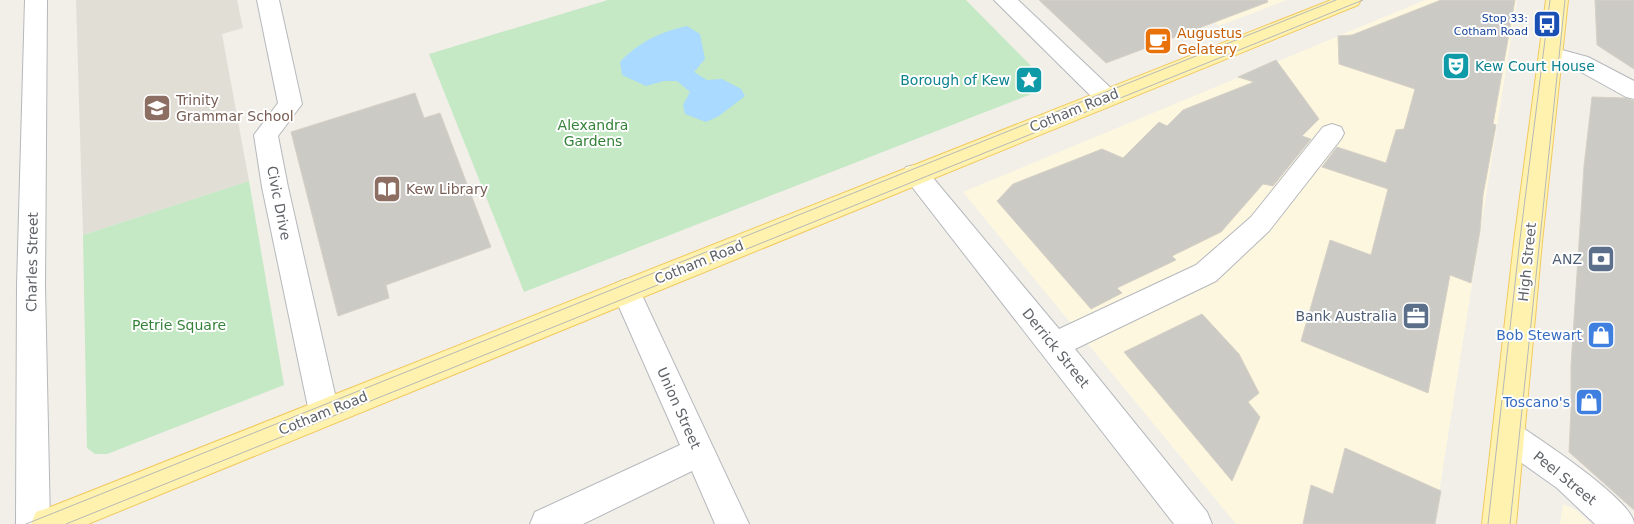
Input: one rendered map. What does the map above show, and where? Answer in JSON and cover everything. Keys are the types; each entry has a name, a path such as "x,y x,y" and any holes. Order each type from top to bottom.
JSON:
{"main road":[{"name":"High Street","path":"1499,524 1528,242 1557,0"},
{"name":"Cotham Road","path":"48,524 1339,2"}],"street":[{"name":"Charles Street","path":"33,524 31,285 36,0"},
{"name":"Civic Drive","path":"268,0 290,104 266,135 275,187 324,412"},
{"path":"1005,0 1106,97"},
{"path":"1552,54 1580,62 1634,90"},
{"path":"1054,345 1206,273 1260,224 1332,132"},
{"name":"Derrick Street","path":"915,174 1054,345 1195,524"},
{"name":"Union Street","path":"626,291 732,524"},
{"name":"Peel Street","path":"1509,436 1568,478 1619,524"},
{"path":"547,524 699,452"}],"shaded area":[{"name":"Trinity Grammar School","path":"76,0 237,0 243,28 222,34 249,181 83,235"},
{"path":"1188,0 1287,0 1219,26"},
{"path":"1425,0 1517,0 1434,524 1236,524 963,192"},
{"path":"1563,504 1576,510 1591,524 1560,524"}],"green space":[{"name":"Alexandra Gardens","path":"608,0 966,0 1043,78 1039,91 524,292 429,54"},
{"name":"Petrie Square","path":"249,181 284,385 107,454 95,454 87,448 83,235"}],"water":[{"path":"687,26 700,34 705,59 694,72 707,80 722,79 741,89 745,96 719,116 706,122 685,114 683,105 690,92 677,81 664,81 646,86 622,75 620,62 642,43 668,31"}],"building":[{"path":"1039,0 1267,0 1268,2 1106,63"},
{"path":"1441,0 1515,0 1493,124 1496,125 1483,195 1480,231 1471,283 1450,275 1428,393 1301,341 1330,240 1371,255 1388,189 1322,167 1337,147 1386,163 1396,130 1404,129 1415,89 1339,64 1338,36 1352,35"},
{"path":"1595,0 1634,0 1634,69 1597,45"},
{"path":"1276,60 1319,119 1302,136 1311,139 1273,186 1263,184 1221,232 1172,256 1176,260 1117,288 1122,293 1091,309 997,201 1013,184 1102,149 1123,158 1159,122 1167,126 1183,110 1254,82 1238,77"},
{"name":"Kew Library","path":"415,93 424,118 440,113 491,247 386,285 389,298 338,316 291,132"},
{"path":"1592,97 1625,98 1634,101 1634,510 1569,452 1571,365 1584,166"},
{"path":"1202,314 1239,354 1259,393 1248,402 1260,417 1232,481 1124,352"},
{"path":"1345,448 1441,491 1435,524 1303,524 1311,485 1333,494"}],"tram line":[{"path":"26,524 1336,0"},
{"path":"66,524 1363,0"},
{"path":"1488,524 1520,239 1550,0"},
{"path":"1510,524 1565,0"}],"place":[{"name":"Stop 33: Cotham Road","path":"1547,24"},
{"name":"Augustus Gelatery","path":"1158,41"},
{"name":"Kew Court House","path":"1456,66"},
{"name":"Borough of Kew","path":"1029,80"},
{"name":"Trinity Grammar School","path":"157,108"},
{"name":"Kew Library","path":"387,189"},
{"name":"ANZ","path":"1601,259"},
{"name":"Bank Australia","path":"1416,316"},
{"name":"Bob Stewart","path":"1601,335"},
{"name":"Toscano's","path":"1589,402"}]}
